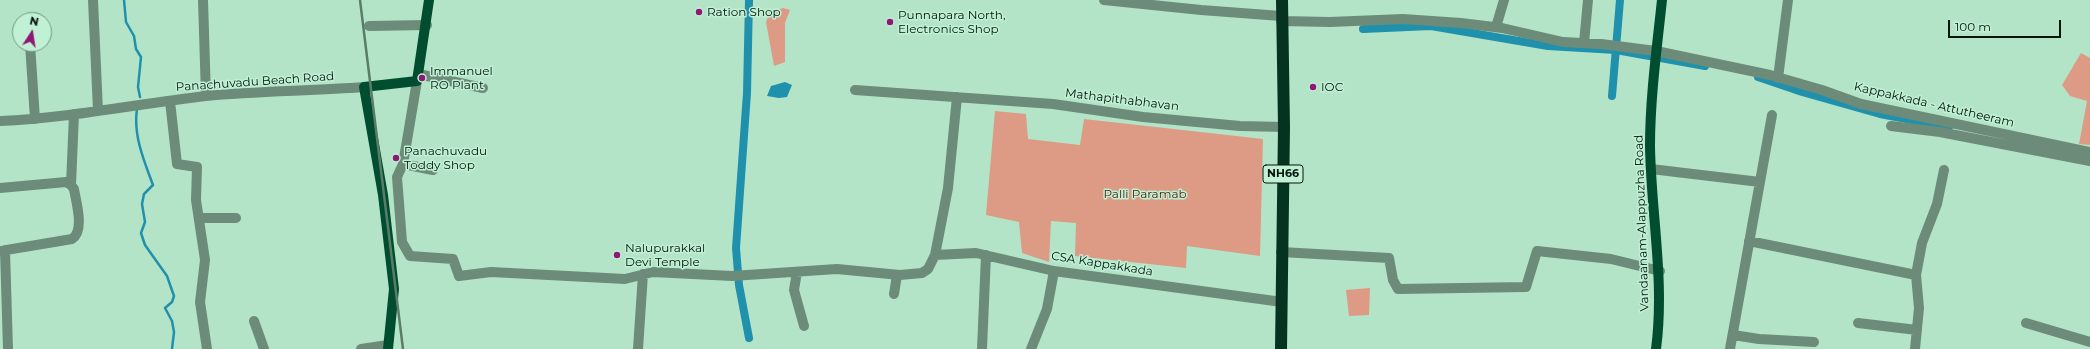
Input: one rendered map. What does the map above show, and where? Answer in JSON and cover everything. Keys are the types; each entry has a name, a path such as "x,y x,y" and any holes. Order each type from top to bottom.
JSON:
{"highway":[{"name":"NH66","path":"1281,349 1284,126 1281,19 1282,0"}],"main road":[{"path":"418,78 427,25 429,0"},
{"name":"Vandaanam-Alappuzha Road","path":"1656,349 1659,328 1660,271 1650,144 1656,55 1662,0"},
{"name":"Panachuvadu Beach Road","path":"364,87 418,78"},
{"path":"364,87 383,195 394,289 388,347"}],"street":[{"path":"93,0 98,111"},
{"path":"203,0 206,96"},
{"name":"Kappakkada - Attutheeram","path":"1104,0 1281,19 1330,22 1403,19 1496,27 1563,42 1616,46 1778,78 1822,90 1861,104 2090,152"},
{"path":"1496,27 1504,0"},
{"path":"1584,43 1588,0"},
{"path":"1778,78 1788,0"},
{"path":"369,26 427,25"},
{"path":"31,52 35,119"},
{"path":"483,88 418,78 403,164 396,177 398,216 402,242 410,256 454,259 459,276 491,272 625,279 653,272 732,276 837,269 898,275 922,273 928,269 936,255 948,188 957,97"},
{"name":"Panachuvadu Beach Road","path":"0,121 35,119 206,96 364,87"},
{"name":"Mathapithabhavan","path":"855,90 1053,104 1143,118 1240,126 1284,126"},
{"path":"170,102 178,164 197,167 196,200 205,260 200,302 207,349"},
{"path":"8,349 2,250 75,238 79,228 74,189 72,185 74,114"},
{"path":"1730,349 1772,115"},
{"path":"1891,126 1940,132 2090,160"},
{"path":"403,164 433,170"},
{"path":"1652,170 1760,182"},
{"path":"1916,349 1919,308 1916,275 1922,243 1937,204 1944,170"},
{"path":"0,188 60,181 72,185"},
{"path":"199,218 236,218"},
{"path":"1749,241 1916,275"},
{"path":"1282,252 1389,258 1393,280 1398,289 1526,287 1537,251 1611,259 1660,271"},
{"name":"CSA Kappakkada","path":"936,255 976,253 1054,271 1265,301 1282,302"},
{"path":"982,349 986,255"},
{"path":"1031,349 1047,309 1054,271"},
{"path":"797,272 794,290 804,326"},
{"path":"638,349 643,274"},
{"path":"894,294 898,275"},
{"path":"254,321 264,349"},
{"path":"1858,323 1917,330"},
{"path":"2026,323 2090,342"},
{"path":"1733,335 1759,339 1814,342"},
{"path":"361,349 388,347"}],"green space":[{"path":"783,8 790,10 785,23 785,62 774,66 766,22 770,12"},
{"path":"2081,53 2090,58 2090,145 2079,144 2087,101 2070,96 2062,85"},
{"name":"Palli Paramab","path":"995,111 1026,114 1028,139 1080,145 1084,119 1263,139 1260,256 1187,246 1186,268 1075,256 1076,223 1051,221 1049,262 1022,253 1019,222 986,215"},
{"path":"1370,288 1369,315 1349,316 1346,290"}],"water":[{"path":"785,82 792,85 787,97 779,98 767,96 771,86"}],"waterway":[{"path":"124,0 126,22 134,36 136,49 141,57 138,87 140,97"},
{"path":"749,0 747,93 736,248 739,285 749,338"},
{"path":"1612,96 1620,0"},
{"path":"1363,29 1431,26 1548,46 1616,50 1705,66"},
{"path":"1758,77 1802,92 1880,114 1949,127"},
{"path":"137,109 136,119 140,148 153,185 144,194 142,204 145,222 141,233 145,245 167,276 174,296 172,302 165,308 172,321 174,332 172,349"}],"railway":[{"path":"360,0 403,349"}],"place":[{"name":"Ration Shop","path":"699,12"},
{"name":"Punnapara North, Electronics Shop","path":"890,22"},
{"name":"Immanuel RO Plant","path":"422,78"},
{"name":"IOC","path":"1313,87"},
{"name":"Panachuvadu Toddy Shop","path":"396,158"},
{"name":"Nalupurakkal Devi Temple","path":"617,255"}]}
